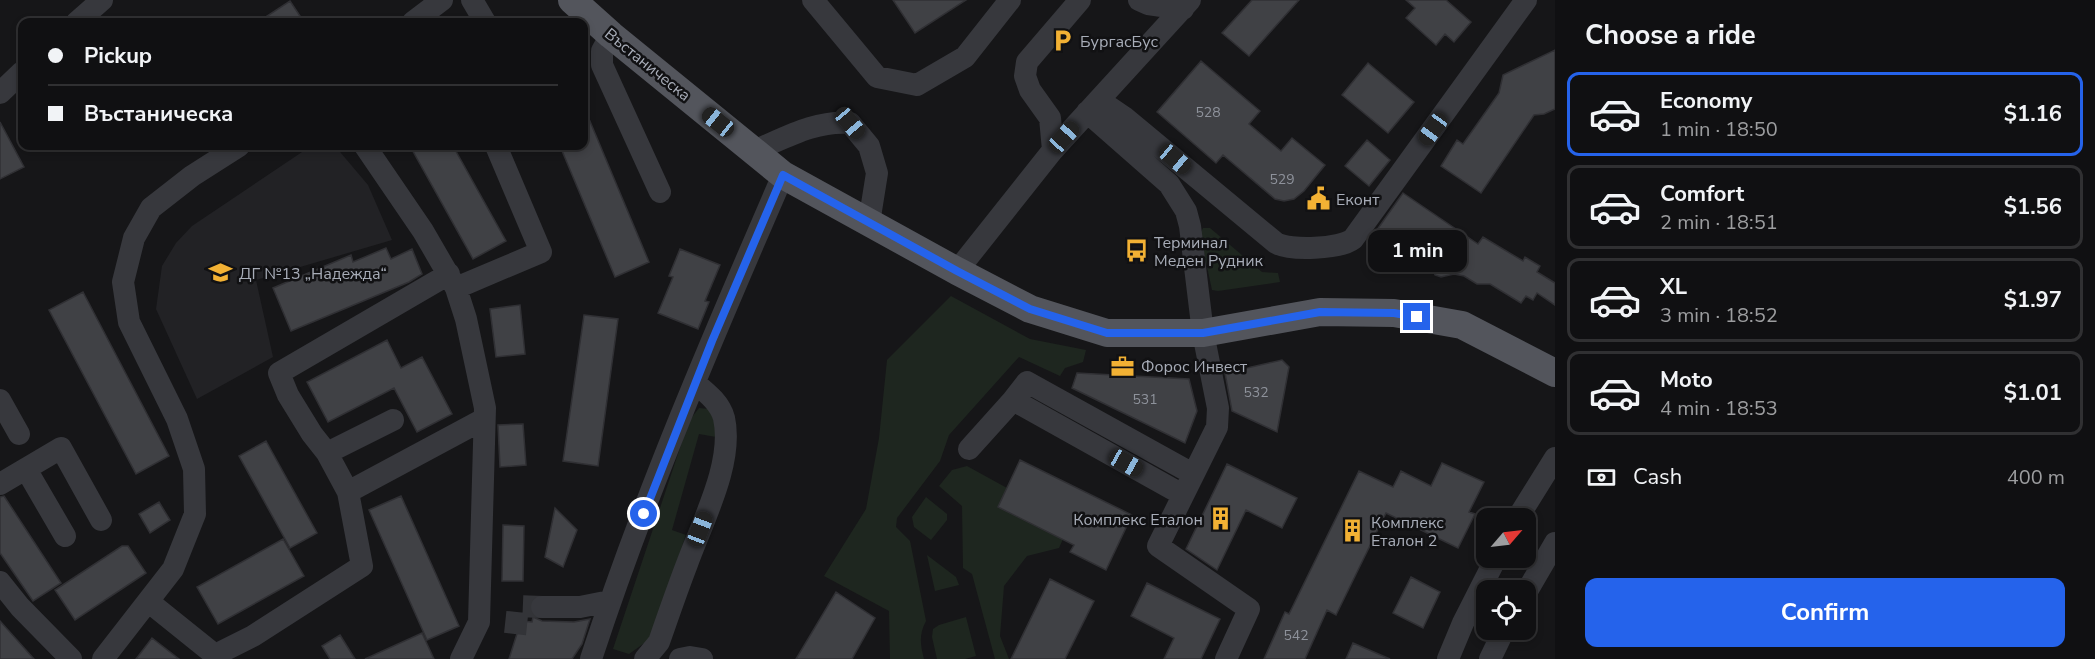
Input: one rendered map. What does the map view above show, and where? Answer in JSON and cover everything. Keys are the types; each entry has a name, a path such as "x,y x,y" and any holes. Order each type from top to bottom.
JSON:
{"main road":[{"name":"Въстаническа","path":"572,0 611,35 783,175 1030,309 1107,333 1203,333 1320,312 1394,313 1462,325 1555,373"}],"street":[{"path":"82,18 102,0"},
{"path":"418,18 442,0"},
{"path":"472,0 483,18"},
{"path":"813,0 877,76 917,85 966,57 1010,0"},
{"path":"1053,150 1050,118 1030,90 1025,76 1027,62 1080,0"},
{"path":"1139,0 1148,4 1186,4"},
{"path":"1093,106 1124,117 1276,243 1288,248 1347,244 1353,239 1526,0"},
{"path":"957,271 1053,150 1186,4"},
{"path":"611,35 602,51 602,65 660,192"},
{"path":"0,93 18,76"},
{"path":"1093,106 1169,184 1179,198 1190,226 1203,333 1218,408 1217,427 1158,546 1250,609 1226,659"},
{"path":"754,151 806,129 834,122 850,123 869,146 877,173 869,223"},
{"path":"103,659 173,569 195,514 194,469 177,420 129,322 123,282 134,238 151,208 192,176 233,150"},
{"path":"368,150 423,231 453,281 466,319 485,408 479,622 461,659"},
{"path":"149,602 217,657 362,566 348,492 327,453 312,434 294,404 279,374 453,281 541,252 498,150"},
{"path":"591,659 610,601 695,383 783,175"},
{"path":"969,449 1027,382 1193,474"},
{"path":"645,659 659,642 714,494 724,457 726,436 723,415 712,397 695,383"},
{"path":"0,400 19,434"},
{"path":"1013,400 1183,495"},
{"path":"348,492 484,418"},
{"path":"327,453 393,420"},
{"path":"0,484 61,448 101,520"},
{"path":"1523,508 1555,458"},
{"path":"26,469 65,536"},
{"path":"1534,580 1555,543"},
{"path":"1448,659 1491,568"},
{"path":"0,582 20,607 71,659"},
{"path":"542,607 580,607 610,601"},
{"path":"1490,659 1499,640"},
{"path":"680,659 690,657 702,659"}],"shaded area":[{"name":"ДГ №13 „Надежда“","path":"305,150 338,150 368,185 392,240 256,280 273,357 197,399 156,309 162,266 176,243 192,226"},
{"path":"1203,228 1210,228 1262,272 1278,273 1280,282 1212,290 1200,234"},
{"path":"951,296 1030,339 1086,350 1083,362 1065,368 1060,376 1019,357 949,435 940,461 897,518 896,527 910,541 926,621 921,639 924,659 890,659 889,611 824,576 866,509 879,438 887,360"},
{"path":"699,408 709,409 716,425 716,437 699,434 672,530 686,535 650,639 629,654 613,649 689,421"},
{"path":"967,466 1007,488 998,507 1063,539 1059,548 1027,556 1004,586 1000,636 1009,659 995,659 972,574 963,568 962,506 939,486 952,470"},
{"path":"926,497 947,514 947,520 931,540 914,527 912,517"},
{"path":"927,555 956,577 959,585 935,591"},
{"path":"966,617 976,656 965,659 937,659 932,637 933,629"}],"building":[{"path":"893,0 966,0 915,33"},
{"path":"1252,0 1299,0 1249,56 1222,33"},
{"path":"1406,0 1446,0 1471,22 1454,42 1445,34 1436,45 1406,18 1415,8"},
{"path":"290,1 301,18 264,18"},
{"path":"1555,50 1555,109 1534,115 1481,193 1441,166 1457,140 1463,144 1499,93 1503,75"},
{"path":"1201,61 1260,111 1249,124 1281,151 1292,138 1325,165 1304,191 1294,199 1284,201 1275,199 1223,155 1216,163 1157,112"},
{"path":"1368,63 1414,102 1388,133 1342,95"},
{"path":"588,117 649,262 615,277 562,150 588,150"},
{"path":"0,122 24,167 0,179"},
{"path":"1367,140 1390,160 1369,186 1345,166"},
{"path":"412,150 455,150 506,241 473,259"},
{"path":"1403,193 1478,244 1483,237 1523,261 1525,257 1540,266 1537,272 1555,283 1555,305 1537,293 1533,300 1526,296 1521,303 1490,284 1477,284 1464,276 1454,274 1441,277 1435,275 1429,258 1412,254 1393,242 1390,245 1374,234"},
{"path":"386,248 391,259 412,249 422,274 409,282 291,331 273,288 351,255 353,262"},
{"path":"680,249 720,265 705,301 709,302 698,329 658,313 673,277 669,276"},
{"path":"83,292 169,456 136,474 49,310"},
{"path":"520,305 525,354 496,357 490,309"},
{"path":"584,315 618,319 598,466 563,461"},
{"path":"387,340 401,368 422,357 452,414 417,432 394,388 328,422 307,382"},
{"path":"1282,360 1289,367 1277,432 1232,411 1225,373"},
{"path":"1077,373 1189,379 1197,411 1185,443 1072,388"},
{"path":"523,424 526,465 500,467 498,425"},
{"path":"266,441 317,533 290,548 239,456"},
{"path":"1020,460 1132,515 1106,570 1070,552 1074,545 998,507"},
{"name":"Комплекс Еталон 2","path":"1442,463 1484,482 1469,512 1475,514 1458,548 1386,513 1336,615 1327,610 1305,659 1264,659 1285,612 1289,614 1359,471 1393,487 1401,471 1431,486"},
{"name":"Комплекс Еталон","path":"1227,464 1297,498 1282,528 1246,510 1217,570 1186,549"},
{"path":"4,496 61,583 33,601 0,553 0,497"},
{"path":"401,496 459,626 427,640 369,510"},
{"path":"159,502 170,520 150,533 139,514"},
{"path":"555,508 577,530 563,567 545,557"},
{"path":"503,525 524,526 523,581 502,581"},
{"path":"283,539 304,576 218,624 197,587"},
{"path":"122,546 128,546 146,573 75,620 55,590"},
{"path":"1411,577 1440,592 1423,628 1393,613"},
{"path":"1050,579 1094,601 1065,659 1011,659"},
{"path":"1147,583 1220,619 1201,659 1164,659 1174,638 1131,616"},
{"path":"836,592 875,618 852,659 796,659"},
{"path":"533,617 542,621 574,622 590,619 582,644 572,659 509,659 521,621 532,622"},
{"path":"0,621 34,659 0,659"},
{"path":"422,633 434,659 365,659"},
{"path":"340,635 355,659 330,659 322,646"},
{"path":"152,638 179,659 136,659"},
{"path":"1353,643 1390,659 1346,659"}],"tunnel":[{"path":"515,634 518,606 542,607"}],"place":[{"name":"БургасБус","path":"1062,41"},
{"name":"Еконт","path":"1318,199"},
{"name":"Терминал Меден Рудник","path":"1136,251"},
{"name":"ДГ №13 „Надежда“","path":"221,273"},
{"name":"Форос Инвест","path":"1123,366"},
{"name":"Комплекс Еталон","path":"1221,519"},
{"name":"Комплекс Еталон 2","path":"1353,531"}],"route":[{"path":"644,514 712,341 783,175 1030,309 1107,333 1203,333 1320,312 1394,313 1417,317"}]}
